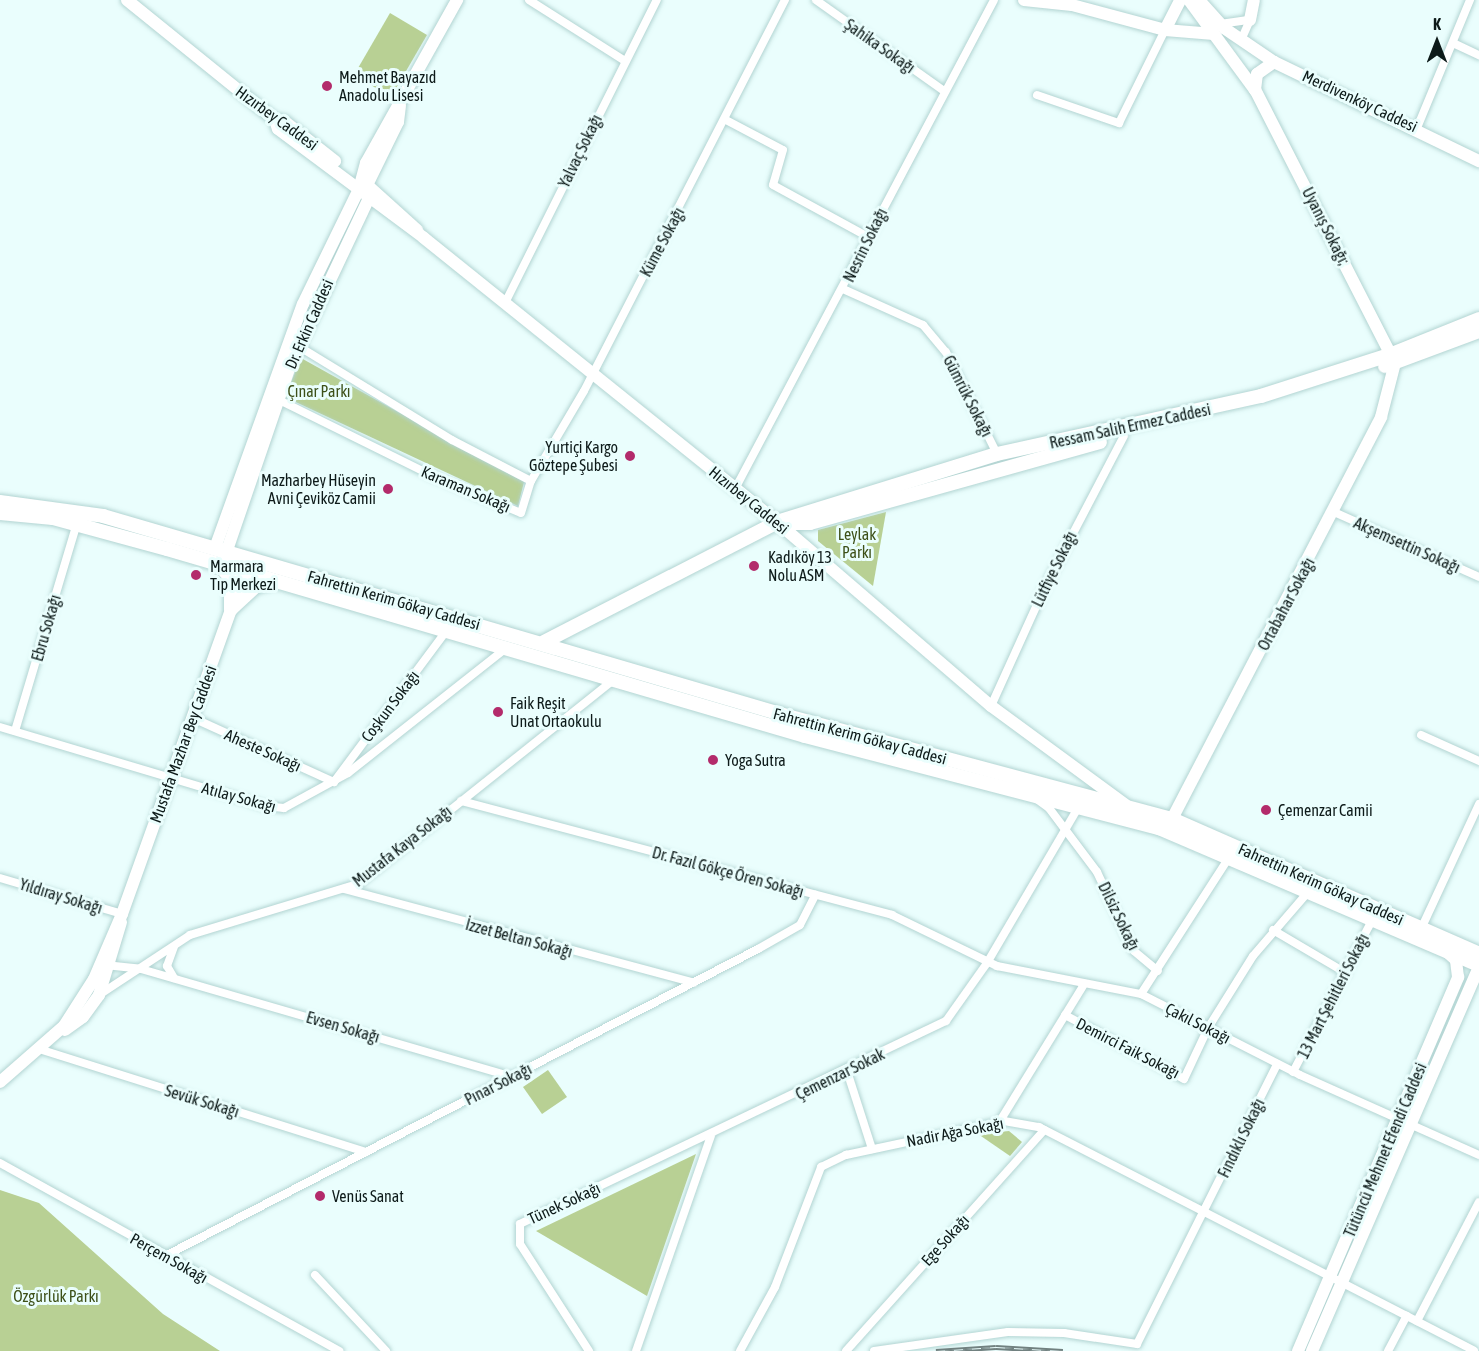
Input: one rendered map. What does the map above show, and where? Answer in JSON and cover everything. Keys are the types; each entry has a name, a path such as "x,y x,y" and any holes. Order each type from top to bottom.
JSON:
{"main road":[{"name":"Ressam Salih Ermez Caddesi","path":"1393,359 1479,319"},
{"name":"Ressam Salih Ermez Caddesi","path":"596,614 777,522 997,454 1122,433 1263,403 1479,332"},
{"name":"Ressam Salih Ermez Caddesi","path":"777,522 810,524 1122,433"},
{"name":"Fahrettin Kerim Gökay Caddesi","path":"0,502 88,513 568,648 781,714 1172,819 1477,955"},
{"name":"Fahrettin Kerim Gökay Caddesi","path":"0,513 76,526 212,562 1030,797 1183,836 1479,966"},
{"path":"212,562 230,577 231,609"},
{"path":"231,609 255,586 277,582"},
{"path":"544,642 596,614"},
{"path":"580,669 568,648 576,630 596,614"}],"street":[{"name":"Hızırbey Caddesi","path":"128,0 362,185 592,375 777,522 991,706 1129,808"},
{"name":"Dr. Erkin Caddesi","path":"221,550 303,304 400,103 457,0"},
{"path":"529,0 625,61"},
{"name":"Yalvaç Sokağı","path":"505,303 657,0"},
{"name":"Küme Sokağı","path":"531,481 592,375 726,120 785,0"},
{"name":"Şahika Sokağı","path":"816,0 944,92"},
{"name":"Nesrin Sokağı","path":"735,489 843,289 868,237 994,0"},
{"path":"1024,0 1072,5 1165,30 1219,29 1250,20"},
{"path":"1037,95 1119,123 1180,0"},
{"path":"1189,0 1219,29"},
{"path":"1199,0 1219,29"},
{"path":"1241,40 1250,20 1254,0"},
{"path":"1417,128 1470,0"},
{"name":"Merdivenköy Caddesi","path":"1219,29 1241,40 1274,62 1417,128 1479,161"},
{"name":"Uyanış Sokağı;","path":"1219,29 1255,90 1393,359"},
{"path":"1453,43 1479,55"},
{"path":"1255,90 1257,74 1274,62"},
{"path":"726,120 783,150 772,185 868,237"},
{"name":"Hızırbey Caddesi","path":"362,185 369,198 424,238"},
{"name":"Dr. Erkin Caddesi","path":"273,397 369,198"},
{"name":"Gümrük Sokağı","path":"843,289 923,325 946,352 997,454"},
{"name":"Karaman Sokağı","path":"273,397 432,476 521,513 531,481 452,440 298,346"},
{"name":"Ortabahar Sokağı","path":"1172,819 1334,512 1389,399 1393,359"},
{"name":"Lütfiye Sokağı","path":"991,706 1122,433"},
{"name":"Akşemsettin Sokağı","path":"1334,512 1479,577"},
{"name":"Ebru Sokağı","path":"15,731 76,526"},
{"path":"212,562 222,561 221,550"},
{"path":"221,550 244,573"},
{"name":"Mustafa Mazhar Bey Caddesi","path":"56,1035 97,972 122,914 244,573"},
{"name":"Coşkun Sokağı","path":"334,782 447,630"},
{"name":"Atılay Sokağı","path":"0,726 278,809 334,782 507,648"},
{"name":"Mustafa Kaya Sokağı","path":"99,995 141,969 179,941 217,925 344,889 362,881 615,679"},
{"name":"Aheste Sokağı","path":"193,718 334,782"},
{"path":"1421,735 1479,761"},
{"name":"Dilsiz Sokağı","path":"1030,797 1047,806 1097,872 1134,951 1158,971"},
{"name":"Dr. Fazıl Gökçe Ören Sokağı","path":"461,801 908,921 987,963"},
{"path":"1421,929 1479,804"},
{"name":"Çemenzar Sokak","path":"711,1136 946,1022 987,963 1063,828 1078,808"},
{"path":"1172,819 1172,828 1183,836"},
{"path":"1141,994 1158,971 1230,856"},
{"name":"Yıldıray Sokağı","path":"0,878 122,914"},
{"name":"İzzet Beltan Sokağı","path":"344,889 694,983"},
{"name":"Demirci Faik Sokağı","path":"1065,1015 1184,1079 1209,1028 1273,930 1309,891"},
{"name":"Pınar Sokağı","path":"165,1256 694,983 797,927 815,895"},
{"name":"Mustafa Mazhar Bey Caddesi","path":"0,1082 56,1035 79,1021 99,995 111,965 122,914"},
{"name":"13 Mart Şehitleri Sokağı","path":"1293,1072 1372,920"},
{"path":"1273,930 1346,973"},
{"path":"174,979 168,962 179,941"},
{"name":"Tütüncü Mehmet Efendi Caddesi","path":"1298,1351 1458,977 1456,960 1446,951"},
{"name":"Çakıl Sokağı","path":"987,963 1083,986 1141,994 1293,1072 1479,1155"},
{"path":"97,972 111,965"},
{"name":"Evsen Sokağı","path":"111,965 141,969 512,1077"},
{"name":"Tütüncü Mehmet Efendi Caddesi","path":"1312,1351 1479,966"},
{"path":"1000,1121 1083,986"},
{"name":"Sevük Sokağı","path":"39,1049 366,1152"},
{"name":"Fındıklı Sokağı","path":"874,1351 996,1333 1070,1334 1137,1344 1277,1064"},
{"path":"847,1071 872,1149"},
{"name":"Nadir Ağa Sokağı","path":"740,1351 775,1287 817,1172 834,1158 1000,1121 1044,1130 1474,1351"},
{"name":"Ege Sokağı","path":"846,1351 1044,1130"},
{"path":"636,1351 711,1136"},
{"name":"Tünek Sokağı","path":"589,1351 522,1247 518,1226 711,1136"},
{"name":"Perçem Sokağı","path":"0,1163 339,1351"},
{"path":"1417,1321 1479,1202"},
{"path":"315,1275 386,1351"},
{"path":"1388,1351 1407,1316"}],"green space":[{"path":"390,13 427,35 391,97 354,75"},
{"name":"Çınar Parkı","path":"301,358 524,482 518,506 285,397"},
{"name":"Leylak Parkı","path":"886,512 873,586 818,541 818,530"},
{"path":"548,1070 567,1097 542,1114 523,1087"},
{"path":"1009,1131 1022,1142 1010,1156 978,1134"},
{"path":"696,1154 647,1296 536,1231"},
{"name":"Özgürlük Parkı","path":"0,1190 39,1203 163,1314 220,1351 0,1351"}],"railway":[{"path":"936,1351 996,1347 1063,1351"}],"place":[{"name":"Mehmet Bayazıd Anadolu Lisesi","path":"327,86"},
{"name":"Yurtiçi Kargo Göztepe Şubesi","path":"630,456"},
{"name":"Mazharbey Hüseyin Avni Çeviköz Camii","path":"388,489"},
{"name":"Kadıköy 13 Nolu ASM","path":"754,566"},
{"name":"Marmara Tıp Merkezi","path":"196,575"},
{"name":"Faik Reşit Unat Ortaokulu","path":"498,712"},
{"name":"Yoga Sutra","path":"713,760"},
{"name":"Çemenzar Camii","path":"1266,810"},
{"name":"Venüs Sanat","path":"320,1196"}]}
